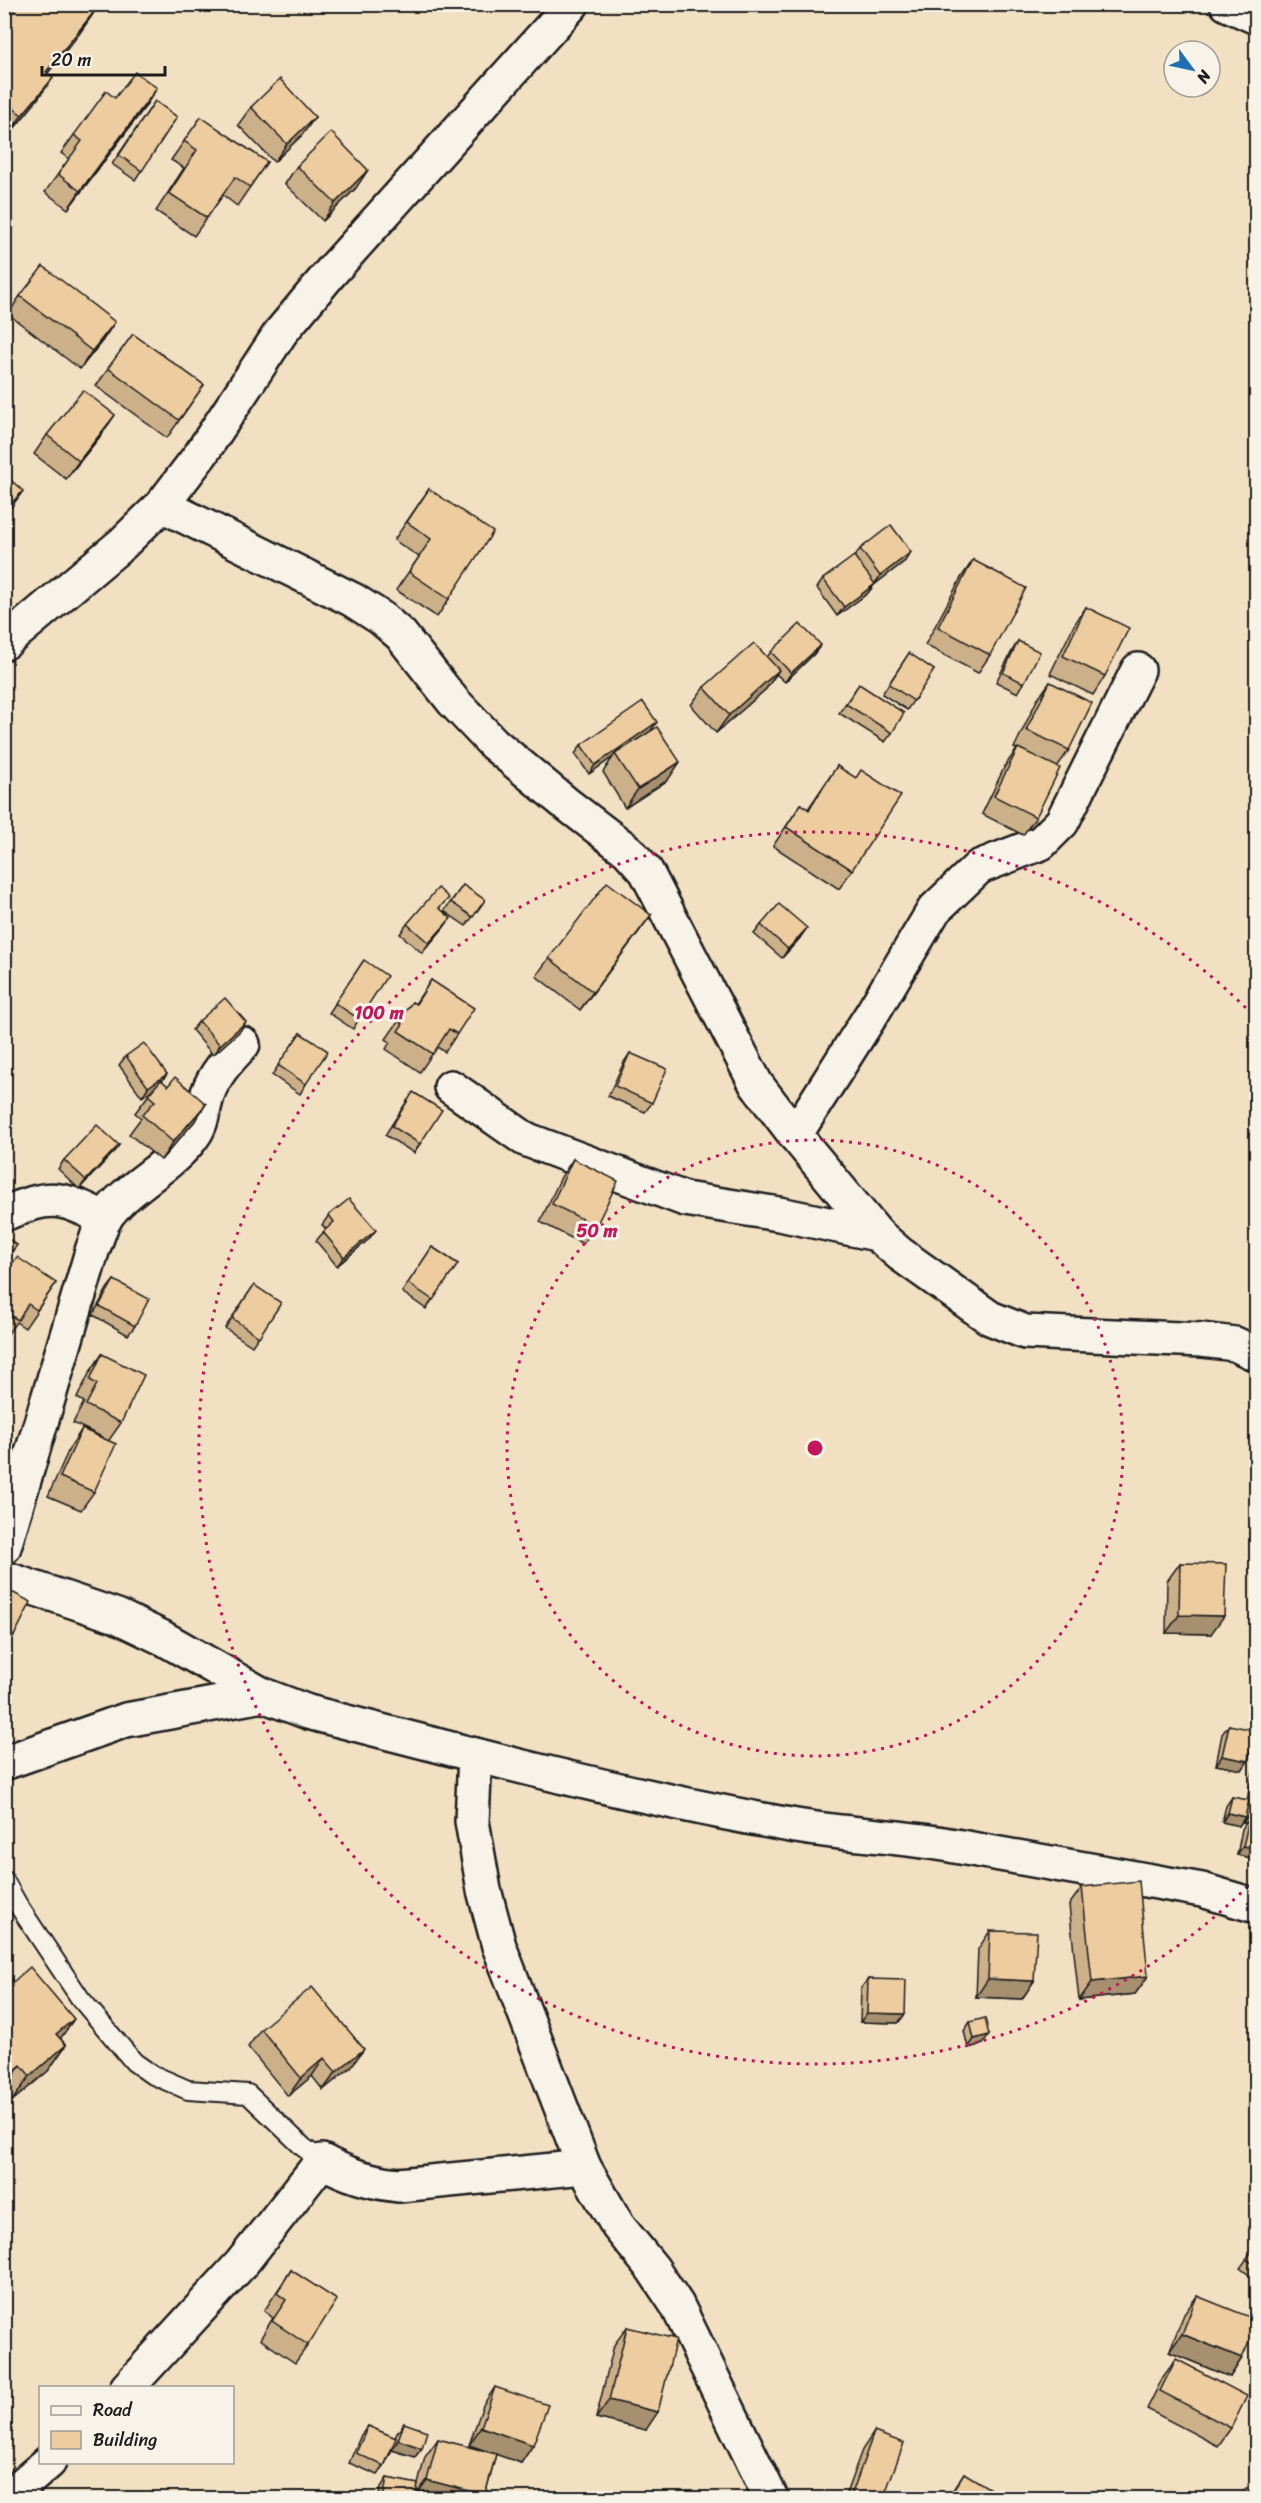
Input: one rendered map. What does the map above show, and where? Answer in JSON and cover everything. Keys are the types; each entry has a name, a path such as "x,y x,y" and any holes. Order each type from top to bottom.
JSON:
{"street":[{"path":"4,644 122,544 162,505 201,454 281,332 331,272 572,4"},
{"path":"1227,4 1257,17"},
{"path":"162,505 353,600 381,618 401,635 453,701 494,744 628,851 646,872 756,1084 795,1135 877,1233 926,1274 990,1318 1007,1327 1026,1332 1202,1340 1235,1344 1257,1354"},
{"path":"795,1135 934,910 979,867 1041,843 1062,822 1138,670"},
{"path":"4,1547 93,1248 105,1219 123,1199 171,1162 194,1135 216,1075 243,1044"},
{"path":"451,1087 525,1139 685,1199 877,1233"},
{"path":"4,1214 34,1201 56,1199 76,1204 105,1219"},
{"path":"4,1578 117,1616 163,1638 262,1695 308,1712 652,1798 799,1826 926,1840 1202,1890 1257,1906"},
{"path":"4,1762 126,1720 262,1695"},
{"path":"475,1755 472,1821 484,1890 498,1946 584,2167 618,2226 653,2269 677,2305 771,2499"},
{"path":"129,2386 241,2264 322,2161 346,2174 372,2182 399,2185 584,2167"},
{"path":"7,2499 48,2464"}],"lane":[{"path":"4,1880 80,1998 134,2062 151,2074 188,2090 248,2094 303,2147 322,2161"}],"shaded area":[{"path":"5,5 1256,5 1256,2498 5,2498"}],"building":[{"path":"19,4 92,4 97,8 46,72 53,78 22,115 4,101 4,22"},
{"path":"135,72 157,88 80,191 58,174 82,141 74,135 106,91 115,98"},
{"path":"280,79 315,117 287,144 251,107"},
{"path":"155,101 177,117 142,171 119,155"},
{"path":"201,117 267,162 250,187 235,177 207,218 169,193 197,150 184,141"},
{"path":"331,132 368,170 335,203 297,166"},
{"path":"43,266 115,322 92,351 20,296"},
{"path":"133,334 204,385 179,420 108,368"},
{"path":"83,390 115,415 79,461 47,435"},
{"path":"4,474 23,491 4,511"},
{"path":"429,489 493,532 449,599 409,572 431,539 407,522"},
{"path":"891,525 911,552 880,576 860,549"},
{"path":"854,556 875,584 844,607 823,579"},
{"path":"973,560 1026,588 990,655 938,627"},
{"path":"1086,607 1129,628 1105,676 1063,656"},
{"path":"800,624 821,645 791,673 771,652"},
{"path":"1018,641 1040,652 1024,683 1003,673"},
{"path":"754,643 779,670 729,715 704,687"},
{"path":"909,653 934,670 914,701 889,684"},
{"path":"1050,682 1092,703 1069,750 1026,730"},
{"path":"859,684 904,713 892,733 846,704"},
{"path":"643,702 657,722 595,765 581,745"},
{"path":"657,727 680,762 638,789 615,754"},
{"path":"1018,748 1060,768 1036,817 994,796"},
{"path":"837,766 856,778 861,770 901,796 852,870 786,827 801,804 809,810"},
{"path":"607,882 651,915 593,992 549,958"},
{"path":"463,885 485,900 473,917 451,902"},
{"path":"438,888 449,898 439,908 451,918 429,943 407,924"},
{"path":"779,904 807,928 788,949 761,925"},
{"path":"364,960 387,976 359,1019 335,1003"},
{"path":"431,980 474,1008 457,1034 449,1029 433,1054 398,1031 403,1024 399,1021 412,1002 416,1004"},
{"path":"225,998 246,1022 220,1045 199,1021"},
{"path":"300,1033 328,1051 306,1084 278,1065"},
{"path":"144,1043 167,1074 148,1087 126,1056"},
{"path":"630,1053 667,1069 652,1103 615,1086"},
{"path":"175,1077 206,1104 173,1142 142,1115 155,1101 148,1095 161,1080 168,1086"},
{"path":"413,1092 442,1110 420,1144 392,1126"},
{"path":"97,1125 119,1145 86,1180 64,1160"},
{"path":"573,1159 618,1181 596,1226 552,1204"},
{"path":"349,1199 376,1230 344,1257 323,1232 334,1222 329,1215"},
{"path":"4,1236 17,1245 8,1257 4,1254"},
{"path":"432,1247 458,1264 433,1300 408,1283"},
{"path":"17,1257 56,1283 37,1310 28,1304 18,1320 4,1311 4,1275"},
{"path":"114,1280 149,1299 135,1326 99,1306"},
{"path":"254,1285 281,1303 259,1337 232,1318"},
{"path":"102,1354 144,1375 121,1423 86,1405 97,1384 90,1380"},
{"path":"82,1429 116,1444 94,1492 60,1477"},
{"path":"1180,1563 1226,1564 1224,1616 1179,1615"},
{"path":"4,1588 31,1602 14,1636 4,1631"},
{"path":"1229,1725 1254,1730 1248,1761 1222,1756"},
{"path":"1232,1797 1249,1800 1245,1817 1228,1813"},
{"path":"1249,1820 1257,1822 1257,1848 1243,1846"},
{"path":"1139,1881 1148,1976 1092,1982 1082,1887"},
{"path":"990,1931 1037,1932 1034,1981 988,1979"},
{"path":"4,1961 10,1968 5,1972 13,1982 30,1967 74,2019 56,2034 66,2045 30,2076 21,2065 4,2079"},
{"path":"868,1979 906,1980 905,2014 867,2013"},
{"path":"312,1987 364,2049 336,2072 324,2058 301,2078 261,2029"},
{"path":"985,2018 989,2035 974,2039 970,2022"},
{"path":"1257,2245 1257,2266 1246,2259"},
{"path":"291,2270 337,2300 308,2345 272,2321 286,2300 277,2293"},
{"path":"1197,2296 1257,2320 1242,2358 1182,2334"},
{"path":"627,2327 676,2339 658,2412 609,2400"},
{"path":"1176,2359 1247,2396 1231,2428 1160,2391"},
{"path":"495,2387 548,2405 533,2445 481,2427"},
{"path":"404,2423 427,2431 422,2448 398,2440"},
{"path":"368,2426 396,2438 384,2466 356,2453"},
{"path":"874,2432 904,2443 883,2499 850,2499"},
{"path":"438,2439 496,2454 485,2495 427,2480"},
{"path":"964,2473 992,2490 987,2499 948,2499"},
{"path":"387,2478 418,2484 415,2499 383,2499"},
{"path":"1246,2488 1257,2495 1257,2499 1239,2499"}]}
